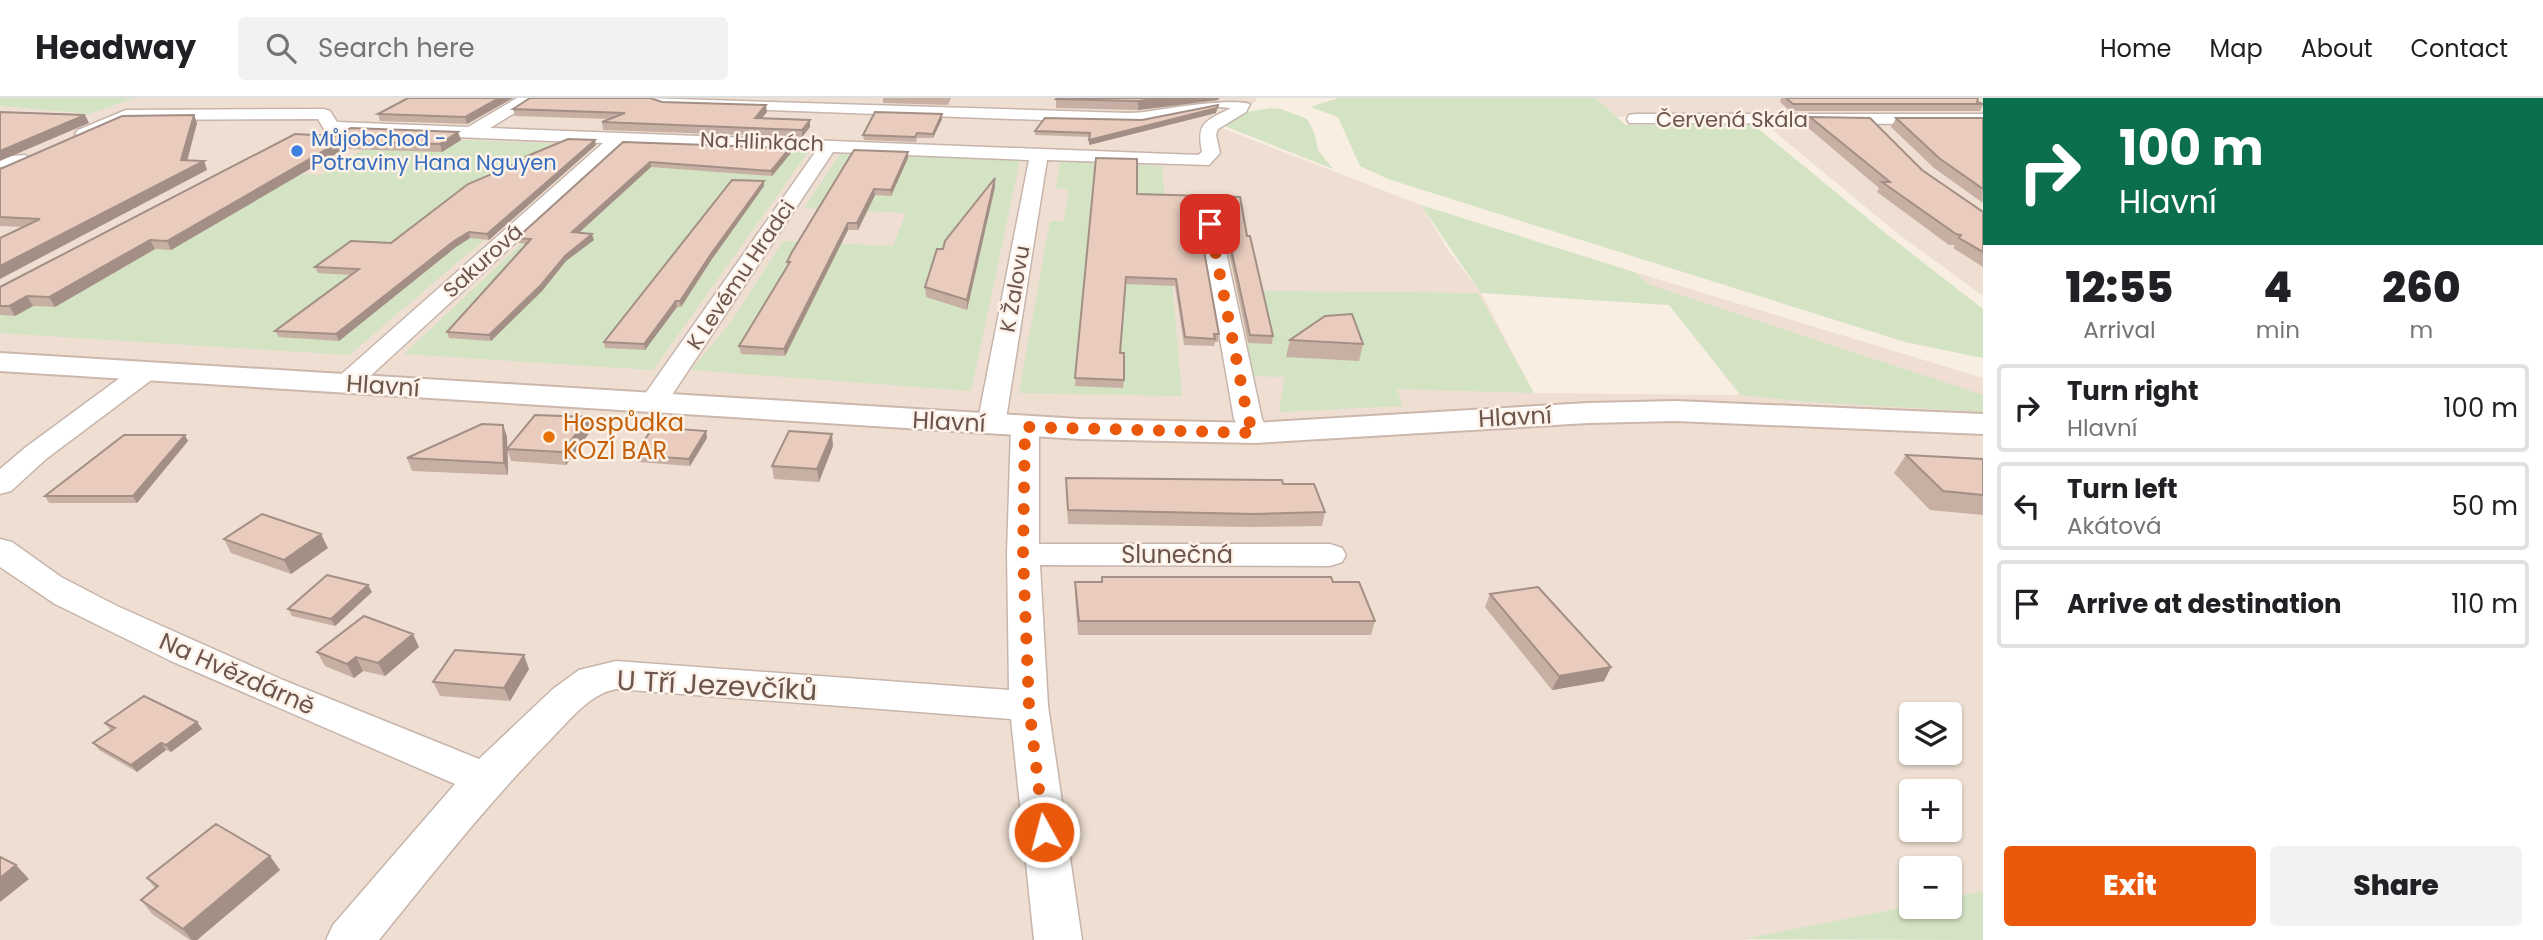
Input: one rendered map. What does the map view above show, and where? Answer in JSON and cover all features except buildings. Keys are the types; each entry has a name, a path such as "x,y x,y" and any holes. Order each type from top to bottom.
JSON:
{"street":[{"path":"302,131 336,110 336,98"},
{"path":"472,132 514,105 531,98"},
{"path":"653,98 663,102 1095,117 1142,117 1211,102"},
{"path":"1171,98 1211,102"},
{"name":"Na Hlinkách","path":"326,118 331,127 1203,161 1211,153 1207,135 1210,126 1240,109 1242,104 1211,102"},
{"path":"63,144 126,116 324,114 326,118"},
{"name":"Červená Skála","path":"1635,120 1983,120"},
{"path":"1872,120 1889,138"},
{"name":"Sakurová","path":"346,384 620,137"},
{"name":"K Levému Hradci","path":"652,404 829,145"},
{"name":"K Žalovu","path":"991,425 1039,154"},
{"path":"0,162 31,158 0,172"},
{"path":"1210,224 1248,419 1255,433"},
{"name":"Hlavní","path":"0,362 1025,427 1255,433 1588,413 1676,411 1983,424"},
{"path":"0,485 36,453 145,372"},
{"path":"1025,427 1023,554 1029,706 1058,940"},
{"name":"Na Hvězdárně","path":"0,549 14,562 76,600 208,664 485,779"},
{"name":"Slunečná","path":"1023,554 1330,555"},
{"name":"U Tří Jezevčíků","path":"350,940 485,779 567,699 592,680 616,675 1029,706"}],"shaded area":[{"path":"135,98 1256,98 1257,101 1214,125 1421,205 1448,250 1481,293 1534,393 1740,395 1669,305 1634,272 1983,378 1983,891 1962,895 1962,856 1899,856 1899,908 1745,940 0,940 0,106 89,114"},
{"path":"1595,98 1983,98 1983,296 1897,233 1757,117 1615,117"}],"green space":[{"path":"0,98 135,98 89,114 0,106"},
{"path":"1339,98 1595,98 1626,125 1754,125 1983,309 1983,358 1905,342 1388,179 1360,166 1338,117 1310,107"},
{"path":"1271,108 1307,119 1314,132 1318,150 1333,169 1222,125 1248,112"},
{"path":"385,137 595,145 349,355 0,333 0,300 240,172 320,175"},
{"path":"628,144 808,152 653,370 404,354"},
{"path":"841,153 1020,160 971,391 691,370 731,322 783,241 893,246 906,213 804,208"},
{"path":"1060,161 1162,166 1182,396 1019,393 1050,221 1064,221 1069,190 1056,188"},
{"path":"1421,205 1634,272 1650,285 1983,395 1983,412 1810,402 1741,395 1669,305 1481,293"},
{"path":"1261,291 1478,293 1534,393 1397,389 1403,406 1279,412 1285,377 1250,376 1243,342 1270,343"},
{"path":"1983,891 1983,940 1744,939 1899,908 1899,919 1962,919 1962,895"}],"place":[{"name":"Můjobchod - Potraviny Hana Nguyen","path":"297,151"},
{"name":"Hospůdka KOZÍ BAR","path":"549,437"}],"route":[{"path":"1044,832 1029,706 1023,554 1025,427 1255,433 1248,419 1210,224"}]}
